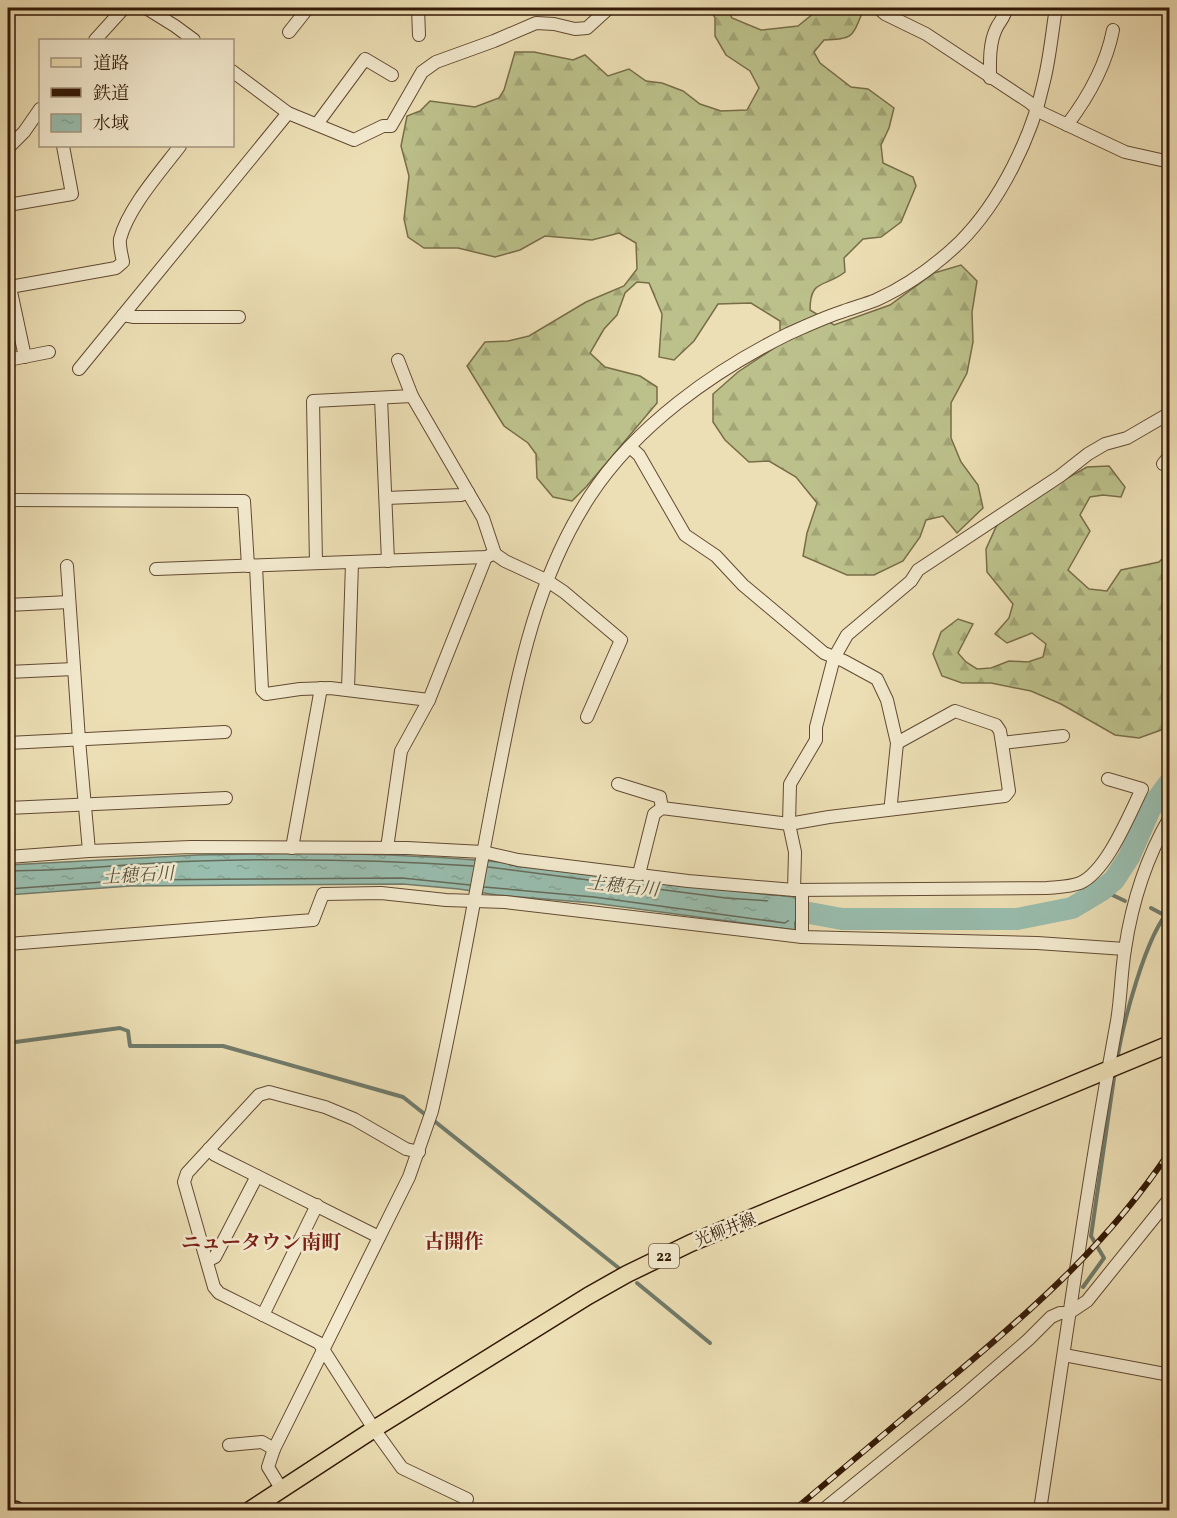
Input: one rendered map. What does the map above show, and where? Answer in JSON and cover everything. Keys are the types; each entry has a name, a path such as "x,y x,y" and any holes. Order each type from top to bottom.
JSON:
{"main road":[{"name":"光柳井線","path":"249,1510 588,1296 681,1248 1170,1044"},
{"path":"8,1509 16,1510"}],"street":[{"path":"96,39 123,8"},
{"path":"146,8 193,39"},
{"path":"289,32 308,8"},
{"path":"418,8 419,35"},
{"path":"234,74 288,113 354,140 383,126 391,126 422,72 436,62 536,23 575,29 587,28 609,8"},
{"path":"878,8 885,14 926,33 1036,109 1125,152 1170,162"},
{"path":"990,78 991,46 997,28 1004,19 1006,8"},
{"path":"282,1490 268,1467 274,1449 409,1177 430,1117 518,675 534,613 546,580 570,530 590,495 630,447 672,407 704,383 787,335 840,312 875,301 908,283 962,240 1004,183 1029,131 1044,81 1056,8"},
{"path":"1067,125 1087,100 1108,51 1113,30"},
{"path":"317,124 365,59 392,75"},
{"path":"79,369 288,113"},
{"path":"8,148 38,117"},
{"path":"8,205 72,194 63,147"},
{"path":"25,357 10,287 116,268 123,262 119,241 140,198 179,147"},
{"path":"123,315 134,317 239,317"},
{"path":"8,360 49,352"},
{"path":"387,848 401,751 429,700 491,555 483,518 412,396 398,360"},
{"path":"316,563 313,401 412,396"},
{"path":"381,399 388,561"},
{"path":"802,935 795,852 789,824 790,784 816,740 816,727 834,658 847,635 911,581 918,570 1060,476 1088,453 1106,444 1127,438 1170,413"},
{"path":"630,447 639,454 685,535 716,556 743,585 824,653 844,660 877,679 887,700 897,743 891,803 893,809"},
{"path":"386,498 461,495 468,492"},
{"path":"8,500 244,501 252,566 262,690 266,694 321,688 348,689 429,700"},
{"path":"156,569 352,563 491,555 546,580 564,592 621,640 587,717"},
{"path":"348,689 352,563"},
{"path":"67,566 89,851"},
{"path":"8,605 69,602"},
{"path":"8,672 74,669"},
{"path":"292,848 321,688"},
{"path":"639,874 654,814 663,808 789,824 1005,796 1009,791 1000,731 996,725 955,711 897,743"},
{"path":"8,743 225,732"},
{"path":"1002,743 1063,736"},
{"path":"8,857 191,847 387,848 483,854 799,892 1047,888 1077,884 1086,880 1101,865 1118,837 1142,789 1108,779"},
{"path":"618,784 660,797 663,808"},
{"path":"8,808 226,798"},
{"path":"1040,1510 1069,1313 1116,1066 1125,950 1137,891 1149,857 1170,817"},
{"path":"8,944 313,920 323,894 381,893 446,900 474,898 802,935 1037,943 1125,950"},
{"path":"419,1152 406,1149 354,1119 325,1107 269,1092 259,1095 187,1173 184,1182 214,1287 219,1293 319,1343 402,1468 467,1499"},
{"path":"209,1149 215,1155 380,1237"},
{"path":"207,1261 215,1257 257,1176"},
{"path":"823,1510 962,1398 1029,1340 1051,1317 1060,1313 1069,1313 1087,1301 1170,1198"},
{"path":"263,1315 316,1205"},
{"path":"1064,1355 1170,1375"},
{"path":"229,1445 262,1442 274,1449"}],"green space":[{"path":"710,8 727,8 732,18 761,30 798,26 819,9 860,8 863,11 851,35 841,39 824,40 814,52 820,63 851,87 868,89 894,108 889,128 881,145 883,163 913,177 916,186 901,222 881,237 863,239 844,258 845,272 816,288 810,310 834,325 890,305 934,273 961,265 977,281 972,312 973,342 967,373 951,403 951,438 961,462 978,485 983,508 957,533 943,516 926,520 920,537 903,561 874,575 847,575 803,556 807,533 817,503 796,477 769,461 749,462 725,440 713,422 713,394 738,372 780,344 780,321 751,303 718,304 694,341 674,360 659,357 662,314 649,283 637,282 625,293 617,315 604,329 590,353 605,367 640,376 657,387 657,403 572,501 553,497 537,478 536,454 528,443 504,426 467,366 485,342 508,341 529,336 586,302 624,286 637,269 636,243 619,233 592,240 545,236 520,250 495,257 458,248 424,248 408,237 404,219 409,176 401,146 407,116 420,111 430,101 475,107 499,98 504,90 515,52 534,52 573,60 585,55 608,76 629,69 646,81 662,83 683,91 700,104 721,111 747,110 759,88 750,71 726,55 715,36 715,18"},
{"path":"1109,466 1125,487 1121,497 1103,495 1090,497 1080,515 1090,531 1068,570 1089,589 1107,591 1121,570 1159,562 1169,552 1169,722 1161,730 1139,738 1115,735 1061,704 1031,691 991,683 962,683 942,676 933,654 941,632 958,619 973,624 958,653 977,669 991,668 1009,661 1028,662 1043,657 1046,644 1032,633 1007,643 995,634 1009,618 1013,604 987,572 986,549 1002,519 1037,495 1087,467"}],"water":[{"path":"310,853 498,862 794,897 795,930 593,903 403,884 130,886 8,895 8,865 198,855"}],"waterway":[{"name":"土穂石川","path":"777,907 842,919 1017,919 1072,908 1114,880 1129,857 1150,809 1170,782"},
{"path":"1102,890 1125,901"},
{"path":"1151,908 1164,915"},
{"path":"1117,1061 1136,981 1152,939 1170,910"},
{"path":"8,1043 120,1028 128,1031 130,1046 223,1046 403,1097 427,1116"},
{"path":"1083,1287 1104,1258 1091,1236 1115,1071"},
{"path":"433,1120 620,1269"},
{"path":"637,1283 710,1343"}],"railway":[{"path":"794,1510 977,1356 1067,1275 1121,1216 1170,1151"}],"district":[{"name":"古開作","path":"454,1241"},
{"name":"ニュータウン南町","path":"261,1242"}]}
